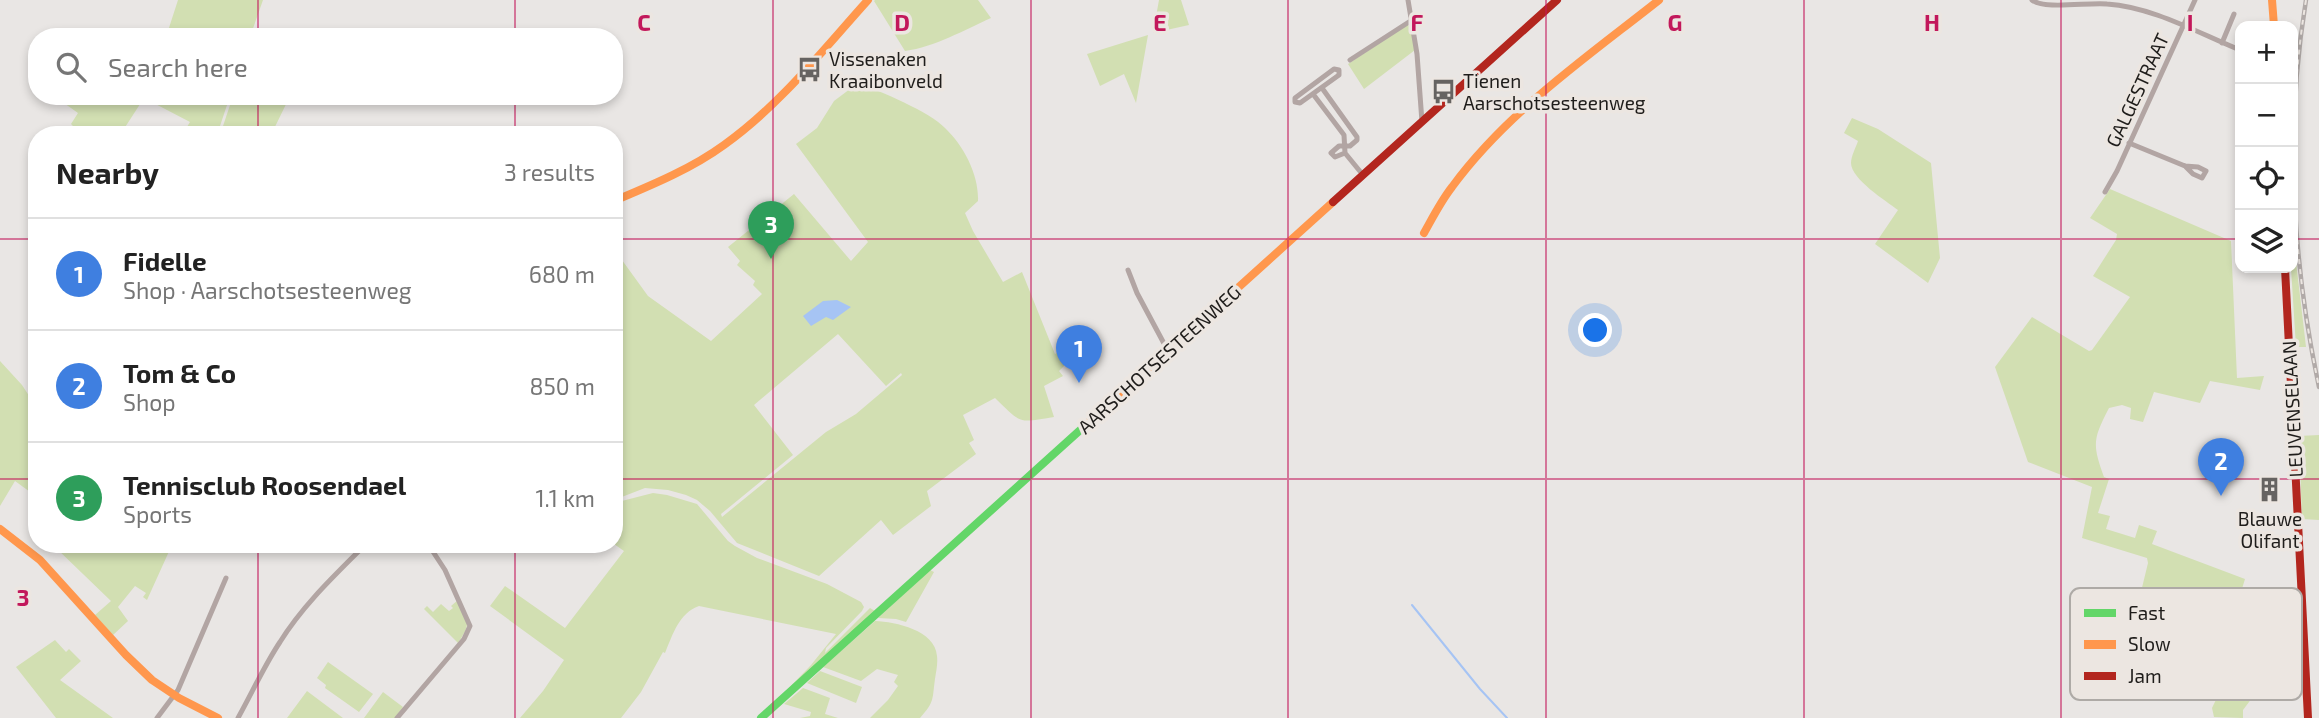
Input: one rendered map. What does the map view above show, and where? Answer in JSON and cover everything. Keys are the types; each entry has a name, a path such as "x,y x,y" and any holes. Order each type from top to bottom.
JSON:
{"main road":[{"path":"623,197 682,171 743,130 868,0"},
{"name":"AARSCHOTSESTEENWEG","path":"761,718 1557,0"},
{"path":"1424,233 1457,180 1493,142 1562,77 1659,0"},
{"path":"2272,0 2274,21"},
{"name":"LEUVENSELAAN","path":"2285,273 2301,588"},
{"path":"0,529 28,549"},
{"path":"32,553 137,666 174,696 218,718"},
{"name":"LEUVENSELAAN","path":"2302,601 2308,718"}],"street":[{"path":"1408,0 1417,54 1422,122"},
{"path":"2032,0 2041,5 2127,3 2235,48"},
{"name":"GALGESTRAAT","path":"2105,192 2195,0"},
{"path":"2222,43 2234,14"},
{"path":"1350,60 1412,20"},
{"path":"1334,69 1339,70 1339,75 1313,94 1300,103 1295,102 1295,98 1334,69"},
{"path":"1322,88 1357,137 1357,140 1344,150"},
{"path":"1313,94 1344,135 1344,150 1363,175"},
{"path":"2129,143 2185,166"},
{"path":"1128,270 1137,293 1168,351"},
{"path":"238,718 291,626 313,598 357,553"},
{"path":"397,718 464,639 470,626 445,570 434,553"},
{"path":"157,718 174,696 226,578"}],"green space":[{"path":"178,0 263,0 253,28 169,28"},
{"path":"875,0 978,0 991,18 938,42 905,51"},
{"path":"1159,0 1181,0 1189,25 1153,33"},
{"path":"1410,23 1415,50 1364,89 1348,64"},
{"path":"1148,35 1136,103 1124,74 1100,86 1087,54"},
{"path":"858,83 917,109 938,122 952,135 973,171 978,201 965,213 973,231 1003,282 1022,272 1055,354 1064,349 1064,366 1059,371 1063,376 1044,386 1054,417 1021,419 1010,413 995,398 963,415 974,440 969,443 976,454 927,491 931,506 893,535 881,520 819,576 737,543 710,511 686,495 645,488 623,497 623,261 648,296 711,341 762,294 753,285 755,281 737,265 740,261 728,247 794,194 851,261 868,242 796,144 817,128 834,101","holes":["838,334 886,386 901,373 902,375 856,414 826,432 722,517 721,514 793,455 754,405"]},
{"path":"67,105 139,105 126,126 73,126 71,124 78,113"},
{"path":"157,105 227,105 220,126 188,126 190,122"},
{"path":"230,105 286,105 275,126 223,126"},
{"path":"1852,118 1878,129 1931,163 1940,258 1928,283 1875,244 1898,210 1870,189 1853,169 1851,160 1858,141 1844,133"},
{"path":"2110,189 2231,241 2237,378 2264,376 2260,390 2210,381 2200,403 2154,392 2143,422 2130,419 2131,408 2122,405 2109,408 2096,442 2097,457 2104,477 2109,479 2098,513 2110,516 2106,529 2135,538 2139,525 2157,531 2152,544 2245,579 2242,588 2142,588 2147,558 2082,538 2092,487 2028,462 1995,367 2032,317 2089,351 2092,350 2130,297 2093,276 2116,240 2117,234 2090,218"},
{"path":"2291,273 2297,273 2306,347 2296,347"},
{"path":"0,361 28,394 28,490 15,481 0,506"},
{"path":"2319,435 2319,520 2302,519 2299,436"},
{"path":"653,493 697,504 735,546 757,558 827,584 861,602 864,607 862,611 826,648 825,653 870,608 875,611 786,691 836,634 699,606 682,619 641,692 621,718 520,718 564,660 490,606 505,586 565,628 624,551 623,501"},
{"path":"61,553 168,553 147,600 143,597 146,593 135,586 118,607 128,621 113,635 95,615 111,601"},
{"path":"930,570 934,572 906,622 878,618"},
{"path":"458,600 467,626 458,643 424,609 427,606 433,612 441,604 449,611"},
{"path":"875,621 913,629 935,647 937,662 933,696 931,704 920,718 870,718 898,686 894,682 898,675 877,669 861,681 823,667"},
{"path":"55,640 66,652 69,649 81,661 60,680 113,718 56,718 16,667"},
{"path":"328,662 373,694 359,712 325,688 326,685 317,678"},
{"path":"820,671 862,687 856,703 807,683"},
{"path":"803,688 830,698 825,714 838,718 800,718 810,716 811,712 784,704"},
{"path":"307,691 343,718 287,718"},
{"path":"383,692 403,707 395,718 364,718"},
{"path":"2216,700 2250,700 2243,710 2243,718 2214,717 2212,708"}],"water":[{"path":"837,300 851,307 833,320 826,317 811,326 803,316 823,301"}],"waterway":[{"path":"1412,605 1507,718"}],"railway":[{"path":"2306,0 2295,97 2294,194 2303,291 2319,387"}],"traffic: fast":[{"path":"761,718 1088,423"}],"traffic: slow":[{"path":"623,197 698,162 764,113 868,0"},
{"path":"1424,233 1448,192 1497,134 1576,64 1659,0"},
{"path":"2272,0 2274,21"},
{"path":"1088,423 1333,202"},
{"path":"0,529 28,551"},
{"path":"31,553 152,680 179,698 218,718"}],"traffic: jam":[{"path":"1333,202 1557,0"},
{"path":"2285,273 2301,588"},
{"path":"2302,601 2308,718"}],"place":[{"name":"Vissenaken Kraaibonveld","path":"809,69"},
{"name":"Tienen Aarschotsesteenweg","path":"1443,91"},
{"name":"Tennisclub Roosendael","path":"771,259"},
{"name":"Fidelle","path":"1079,383"},
{"name":"Blauwe Olifant","path":"2270,490"},
{"name":"Tom & Co","path":"2221,496"}]}
